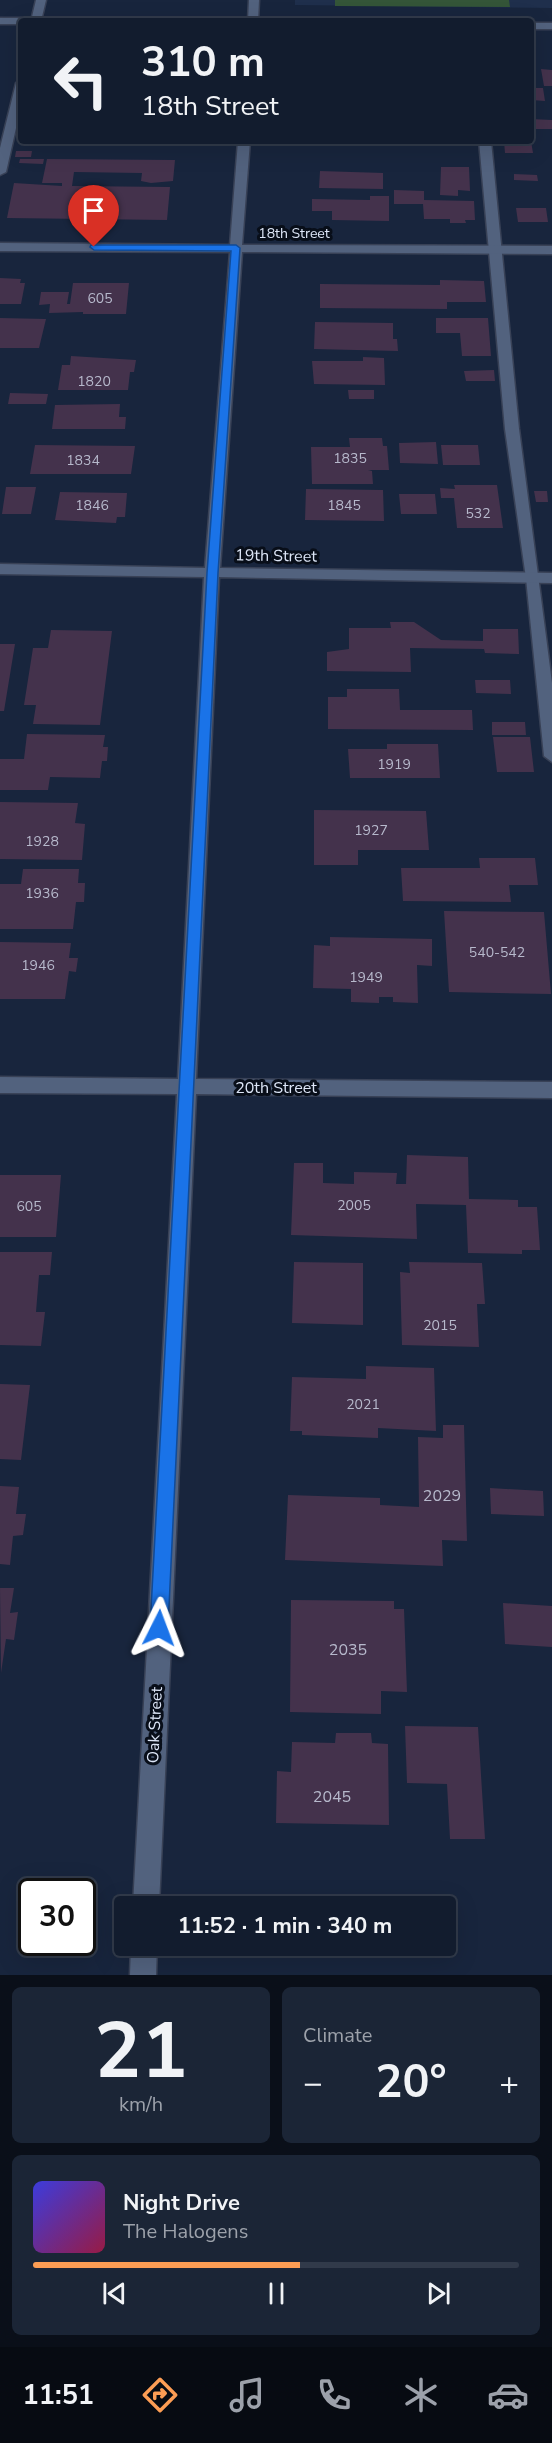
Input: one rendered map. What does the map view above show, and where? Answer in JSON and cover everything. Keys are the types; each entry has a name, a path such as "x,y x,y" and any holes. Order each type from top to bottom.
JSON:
{"street":[{"path":"37,18 41,0"},
{"path":"253,18 254,0"},
{"path":"0,21 18,21"},
{"path":"534,26 552,26"},
{"path":"0,172 18,96"},
{"name":"Oak Street","path":"146,1896 212,573 244,144"},
{"path":"485,144 512,429 552,756"},
{"name":"18th Street","path":"0,247 552,250"},
{"name":"19th Street","path":"0,570 552,578"},
{"name":"20th Street","path":"0,1085 552,1090"},
{"path":"143,1975 144,1956"}],"shaded area":[{"path":"295,0 552,0 552,8 295,5"}],"green space":[{"path":"335,0 509,0 510,7 335,6"}],"building":[{"path":"541,69 552,70 552,86 544,86"},
{"path":"534,88 543,88 545,101 534,100"},
{"path":"534,119 552,120 552,129 534,129"},
{"path":"504,144 532,144 533,153 505,153"},
{"path":"16,151 32,151 31,157 15,157"},
{"path":"20,159 44,159 43,164 19,163"},
{"path":"47,159 175,160 173,181 151,183 141,181 142,173 74,172 72,186 170,187 167,220 7,218 14,183 62,186 62,183 42,183"},
{"path":"441,167 469,167 470,191 458,190 458,196 440,195"},
{"path":"320,171 383,173 383,189 319,188"},
{"path":"514,174 537,175 538,181 514,180"},
{"path":"394,190 424,191 424,200 474,201 475,220 465,220 466,223 450,223 450,219 424,219 423,204 394,204"},
{"path":"370,196 389,196 389,221 332,220 332,211 312,211 312,199 370,200"},
{"path":"516,208 546,208 548,222 518,222"},
{"path":"0,278 21,279 20,283 25,283 21,304 0,304"},
{"path":"440,280 484,281 486,302 447,302 447,309 320,308 320,284 440,285"},
{"path":"73,283 129,283 126,314 49,313 50,304 39,305 41,292 69,292 67,304 70,304"},
{"path":"0,318 46,319 39,348 0,348"},
{"path":"436,318 488,318 491,356 462,356 460,333 436,333"},
{"path":"315,322 393,323 393,339 397,339 398,351 314,349"},
{"path":"71,356 136,360 134,372 130,372 128,390 58,390 62,365 70,365"},
{"path":"363,357 384,358 385,385 314,384 312,361 363,361"},
{"path":"494,370 495,381 466,381 464,371"},
{"path":"348,390 374,390 374,399 349,399"},
{"path":"10,393 48,394 46,404 8,404"},
{"path":"120,404 119,417 126,417 125,429 52,429 55,405"},
{"path":"349,438 382,438 383,446 387,446 389,470 368,470 372,471 373,484 312,484 311,447 350,447"},
{"path":"436,442 438,464 400,463 399,443"},
{"path":"35,445 135,446 131,474 30,474"},
{"path":"441,445 478,445 480,465 443,465"},
{"path":"454,485 497,485 503,528 457,528 454,498 441,498 440,488 455,489"},
{"path":"6,487 36,487 31,514 2,514"},
{"path":"306,489 383,490 384,521 305,520"},
{"path":"534,491 547,491 548,502 536,502"},
{"path":"60,492 127,493 125,517 117,517 116,523 55,520"},
{"path":"399,494 435,494 437,514 401,514"},
{"path":"390,622 414,622 441,640 483,641 483,629 518,629 519,654 485,653 484,649 410,648 411,672 327,671 327,652 349,649 349,628 391,628"},
{"path":"51,630 112,631 100,725 33,724 36,705 24,705 33,648 48,648"},
{"path":"0,644 15,644 4,711 0,711"},
{"path":"475,680 510,680 511,694 476,693"},
{"path":"347,689 399,689 400,710 472,710 473,730 328,729 328,697 347,697"},
{"path":"492,722 525,722 526,735 492,735"},
{"path":"27,734 105,735 103,747 108,747 107,761 102,761 100,778 50,777 48,790 0,790 0,759 24,759"},
{"path":"493,737 530,737 534,772 497,772"},
{"path":"387,744 438,744 440,778 350,778 348,749 387,749"},
{"path":"0,802 78,803 75,823 85,824 82,860 0,859"},
{"path":"314,810 426,811 429,850 358,850 358,865 314,865"},
{"path":"479,858 535,858 538,885 509,885 511,902 403,901 401,868 480,868"},
{"path":"23,869 79,869 78,883 85,883 84,902 76,902 73,929 0,929 0,884 21,884"},
{"path":"444,911 544,912 551,994 449,992"},
{"path":"330,937 432,939 432,966 417,965 418,1003 393,1002 393,997 379,997 379,1003 351,1002 351,989 313,988 314,945 330,946"},
{"path":"0,942 71,943 69,958 78,958 76,972 69,971 65,999 0,999"},
{"path":"407,1155 468,1157 469,1199 518,1200 518,1207 537,1207 540,1250 522,1250 522,1254 468,1253 466,1205 416,1204 417,1239 291,1235 294,1163 323,1163 323,1183 354,1184 354,1172 397,1173 396,1184 406,1184"},
{"path":"0,1175 61,1175 56,1237 0,1237"},
{"path":"0,1252 52,1252 50,1275 39,1275 36,1312 45,1312 41,1346 0,1345"},
{"path":"294,1262 363,1263 363,1325 292,1323"},
{"path":"409,1262 482,1263 485,1304 477,1304 479,1347 402,1345 400,1272 410,1273"},
{"path":"366,1366 434,1368 436,1431 378,1428 378,1438 302,1435 302,1431 290,1431 292,1377 366,1379"},
{"path":"0,1384 30,1385 21,1460 0,1459"},
{"path":"443,1425 464,1425 467,1541 442,1540 443,1566 285,1560 288,1495 380,1498 380,1505 419,1507 418,1437 443,1438"},
{"path":"0,1486 19,1487 16,1514 26,1514 23,1535 13,1536 10,1565 0,1564"},
{"path":"490,1488 543,1491 544,1516 491,1514"},
{"path":"0,1588 14,1588 10,1613 18,1612 14,1640 6,1639 1,1673"},
{"path":"291,1600 394,1601 394,1609 404,1609 407,1692 381,1691 381,1714 290,1712"},
{"path":"503,1603 552,1606 552,1647 505,1644"},
{"path":"405,1726 478,1727 485,1839 450,1839 447,1784 407,1783"},
{"path":"336,1733 371,1733 372,1743 388,1744 389,1825 276,1823 277,1771 291,1772 292,1742 335,1743"}],"route":[{"path":"94,247 236,248 212,573 159,1628"}]}
